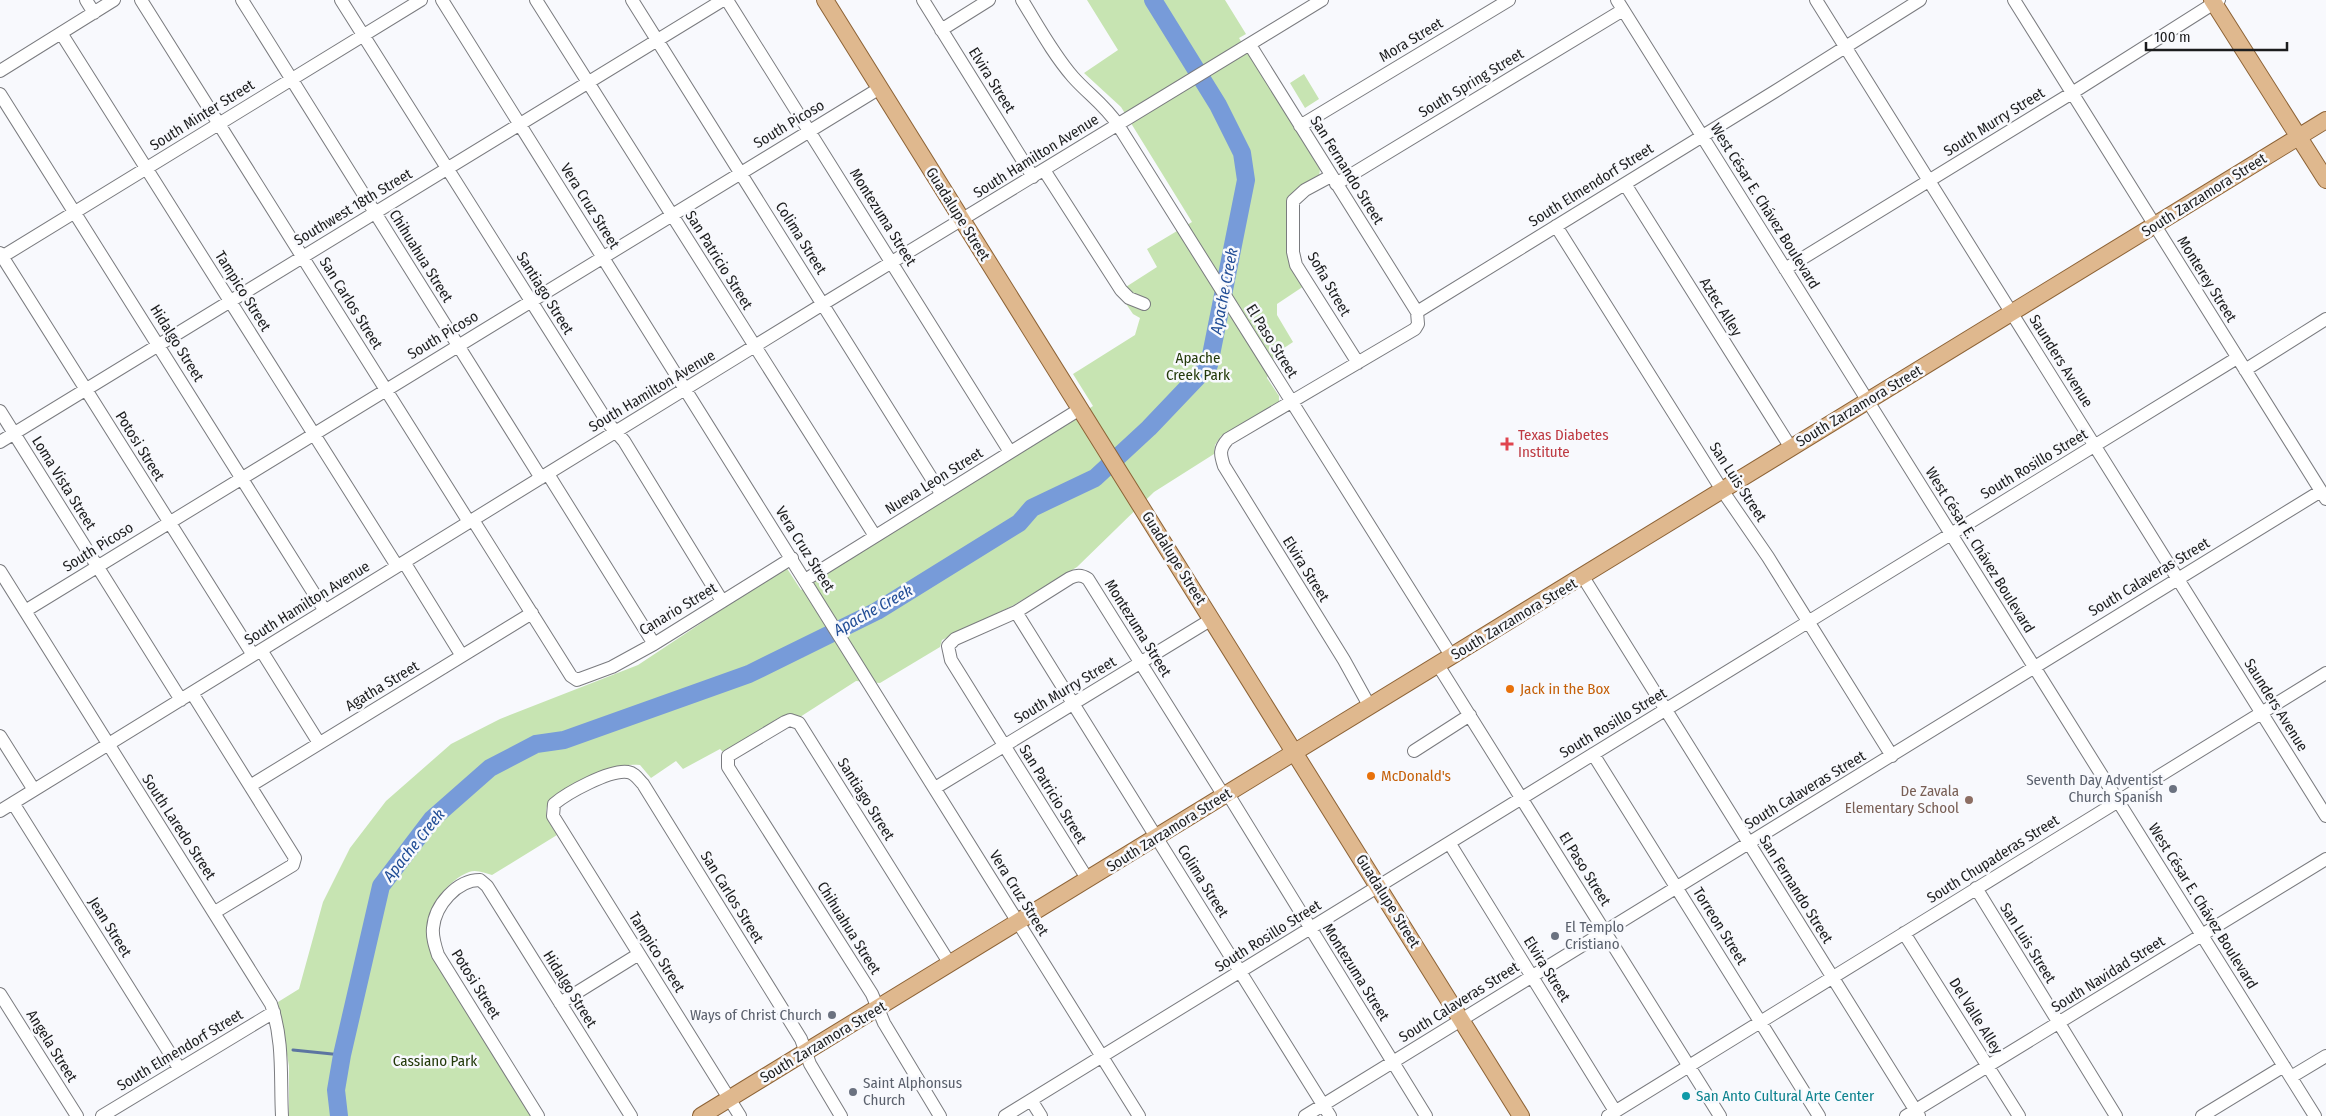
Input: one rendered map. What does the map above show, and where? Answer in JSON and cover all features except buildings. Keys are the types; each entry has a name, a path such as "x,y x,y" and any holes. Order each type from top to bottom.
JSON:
{"main road":[{"name":"Guadalupe Street","path":"824,0 1296,752 1521,1116"},
{"path":"2215,1 2326,180"},
{"name":"South Zarzamora Street","path":"701,1116 2326,120"}],"street":[{"path":"86,0 94,13"},
{"path":"0,71 114,0"},
{"name":"San Carlos Street","path":"141,0 386,389 571,676 577,680"},
{"name":"Chihuahua Street","path":"242,0 458,345 654,644"},
{"name":"Santiago Street","path":"341,0 530,301 608,422 624,441 722,601"},
{"name":"South Minter Street","path":"1,256 421,0"},
{"name":"Vera Cruz Street","path":"442,0 1139,1116"},
{"name":"San Patricio Street","path":"536,0 875,536"},
{"name":"Colima Street","path":"632,0 942,495"},
{"name":"Southwest 18th Street","path":"0,442 723,0"},
{"name":"Montezuma Street","path":"727,0 1010,452"},
{"name":"Elvira Street","path":"923,0 1038,174 1121,290 1129,298 1144,304"},
{"path":"942,30 989,0"},
{"name":"El Paso Street","path":"1022,0 1063,64 1075,79 1099,100 1118,125 1291,402 1446,661 1470,715 1720,1116"},
{"name":"South Hamilton Avenue","path":"0,811 823,304 1322,0"},
{"name":"Mora Street","path":"1300,126 1509,0"},
{"name":"Saunders Avenue","path":"1816,0 2326,816"},
{"name":"South Elmendorf Street","path":"1417,312 1920,0"},
{"name":"Monterey Street","path":"2014,0 2325,496"},
{"name":"South Murry Street","path":"1786,269 2072,93 2215,1"},
{"name":"West César E. Chávez Boulevard","path":"1621,3 1702,136 2315,1116"},
{"name":"South Spring Street","path":"1334,180 1621,3"},
{"name":"Tampico Street","path":"61,33 314,434 462,656"},
{"name":"San Fernando Street","path":"1245,48 1300,126 1417,312"},
{"name":"South Picoso","path":"25,611 602,256 880,88"},
{"name":"Hidalgo Street","path":"0,94 159,344 325,611"},
{"name":"Sofia Street","path":"1334,180 1305,190 1293,201 1293,252 1296,265 1358,364"},
{"name":"Aztec Alley","path":"1625,184 1791,448"},
{"name":"San Luis Street","path":"1556,226 1722,490 1768,557 1892,756"},
{"name":"Potosi Street","path":"1,256 168,522 319,743"},
{"path":"1291,402 1415,329 1418,324 1417,312"},
{"path":"2245,370 2326,319"},
{"name":"South Rosillo Street","path":"1005,1116 1450,844 2237,358"},
{"name":"Elvira Street","path":"1291,402 1228,439 1221,447 1221,457 1224,466 1344,660 1370,707"},
{"name":"Nueva Leon Street","path":"805,580 1080,409"},
{"name":"Loma Vista Street","path":"0,411 180,700"},
{"name":"South Calaveras Street","path":"1305,1116 2178,579 2325,496"},
{"name":"Canario Street","path":"577,680 612,667 654,644 792,558"},
{"name":"South Laredo Street","path":"0,571 108,745 262,986 274,1012 281,1045 282,1116"},
{"name":"Montezuma Street","path":"1016,612 1075,576 1088,579 1311,929 1426,1116"},
{"name":"San Fernando Street","path":"1583,577 1832,976 1914,1114"},
{"name":"San Patricio Street","path":"1016,612 949,643 948,648 951,660 1088,880"},
{"name":"Colima Street","path":"1016,612 1330,1116"},
{"name":"Agatha Street","path":"250,786 532,613"},
{"name":"South Murry Street","path":"935,788 1212,619"},
{"name":"South Chupaderas Street","path":"1611,1114 2326,673"},
{"path":"192,693 294,854 295,863 215,912"},
{"path":"1414,751 1470,715"},
{"name":"Santiago Street","path":"727,760 731,754 785,722 790,720 799,723 950,964"},
{"path":"0,736 34,790"},
{"name":"Torreon Street","path":"1593,754 1819,1116"},
{"name":"Chihuahua Street","path":"727,760 728,767 872,994 884,1023 940,1116"},
{"name":"San Carlos Street","path":"554,804 562,797 612,774 628,772 638,778 802,1039 810,1064 841,1116"},
{"name":"Jean Street","path":"13,803 179,1068"},
{"name":"Tampico Street","path":"554,804 552,810 555,822 740,1116"},
{"name":"Elvira Street","path":"1450,844 1533,976 1611,1114"},
{"name":"South Navidad Street","path":"1914,1114 1988,1065 2326,859"},
{"name":"Hidalgo Street","path":"480,880 487,886 632,1116"},
{"name":"Potosi Street","path":"480,880 469,881 461,885 443,902 433,926 435,945 440,958 538,1116"},
{"name":"San Luis Street","path":"1976,888 2116,1116"},
{"name":"Del Valle Alley","path":"1906,933 2018,1116"},
{"path":"560,1003 639,954"},
{"name":"Angela Street","path":"0,994 77,1116"},
{"name":"South Elmendorf Street","path":"102,1116 274,1012"},
{"path":"2291,1077 2326,1056"},
{"path":"2202,1116 2284,1066"},
{"path":"1031,1100 1041,1116"}],"green space":[{"name":"Apache Creek Park","path":"1087,0 1225,0 1246,34 1239,38 1320,169 1319,177 1294,191 1289,198 1304,286 1277,304 1277,315 1293,342 1275,354 1267,378 1279,396 1279,402 1221,436 1215,445 1214,454 1154,492 1077,567 1014,605 942,640 940,647 880,683 856,681 800,717 793,715 724,753 720,749 683,769 676,761 651,778 640,765 616,767 593,775 550,800 547,805 546,814 557,835 492,875 472,871 454,881 435,904 431,912 428,930 532,1116 289,1116 289,1066 278,1002 299,989 323,902 350,848 386,801 451,744 500,719 638,665 786,567 801,590 1093,406 1073,374 1135,335 1140,318 1133,314 1118,292 1157,267 1147,249 1192,222 1121,107 1084,73 1118,50"},
{"path":"1304,74 1319,99 1305,108 1290,83"}],"waterway":[{"name":"Apache Creek","path":"339,1116 336,1090 342,1055 381,886 432,819 490,768 536,744 564,740 749,674 877,611 1019,523 1032,508 1095,478 1149,428 1209,365 1246,180 1242,153 1218,105 1153,0"},
{"path":"293,1050 342,1055"}],"place":[{"name":"Texas Diabetes Institute","path":"1507,444"},
{"name":"Jack in the Box","path":"1510,689"},
{"name":"McDonald's","path":"1371,776"},
{"name":"Seventh Day Adventist Church Spanish","path":"2173,789"},
{"name":"De Zavala Elementary School","path":"1969,800"},
{"name":"El Templo Cristiano","path":"1555,936"},
{"name":"Ways of Christ Church","path":"832,1015"},
{"name":"Saint Alphonsus Church","path":"853,1092"},
{"name":"San Anto Cultural Arte Center","path":"1686,1096"}],"park label":[{"name":"Cassiano Park","path":"435,1061"}]}
